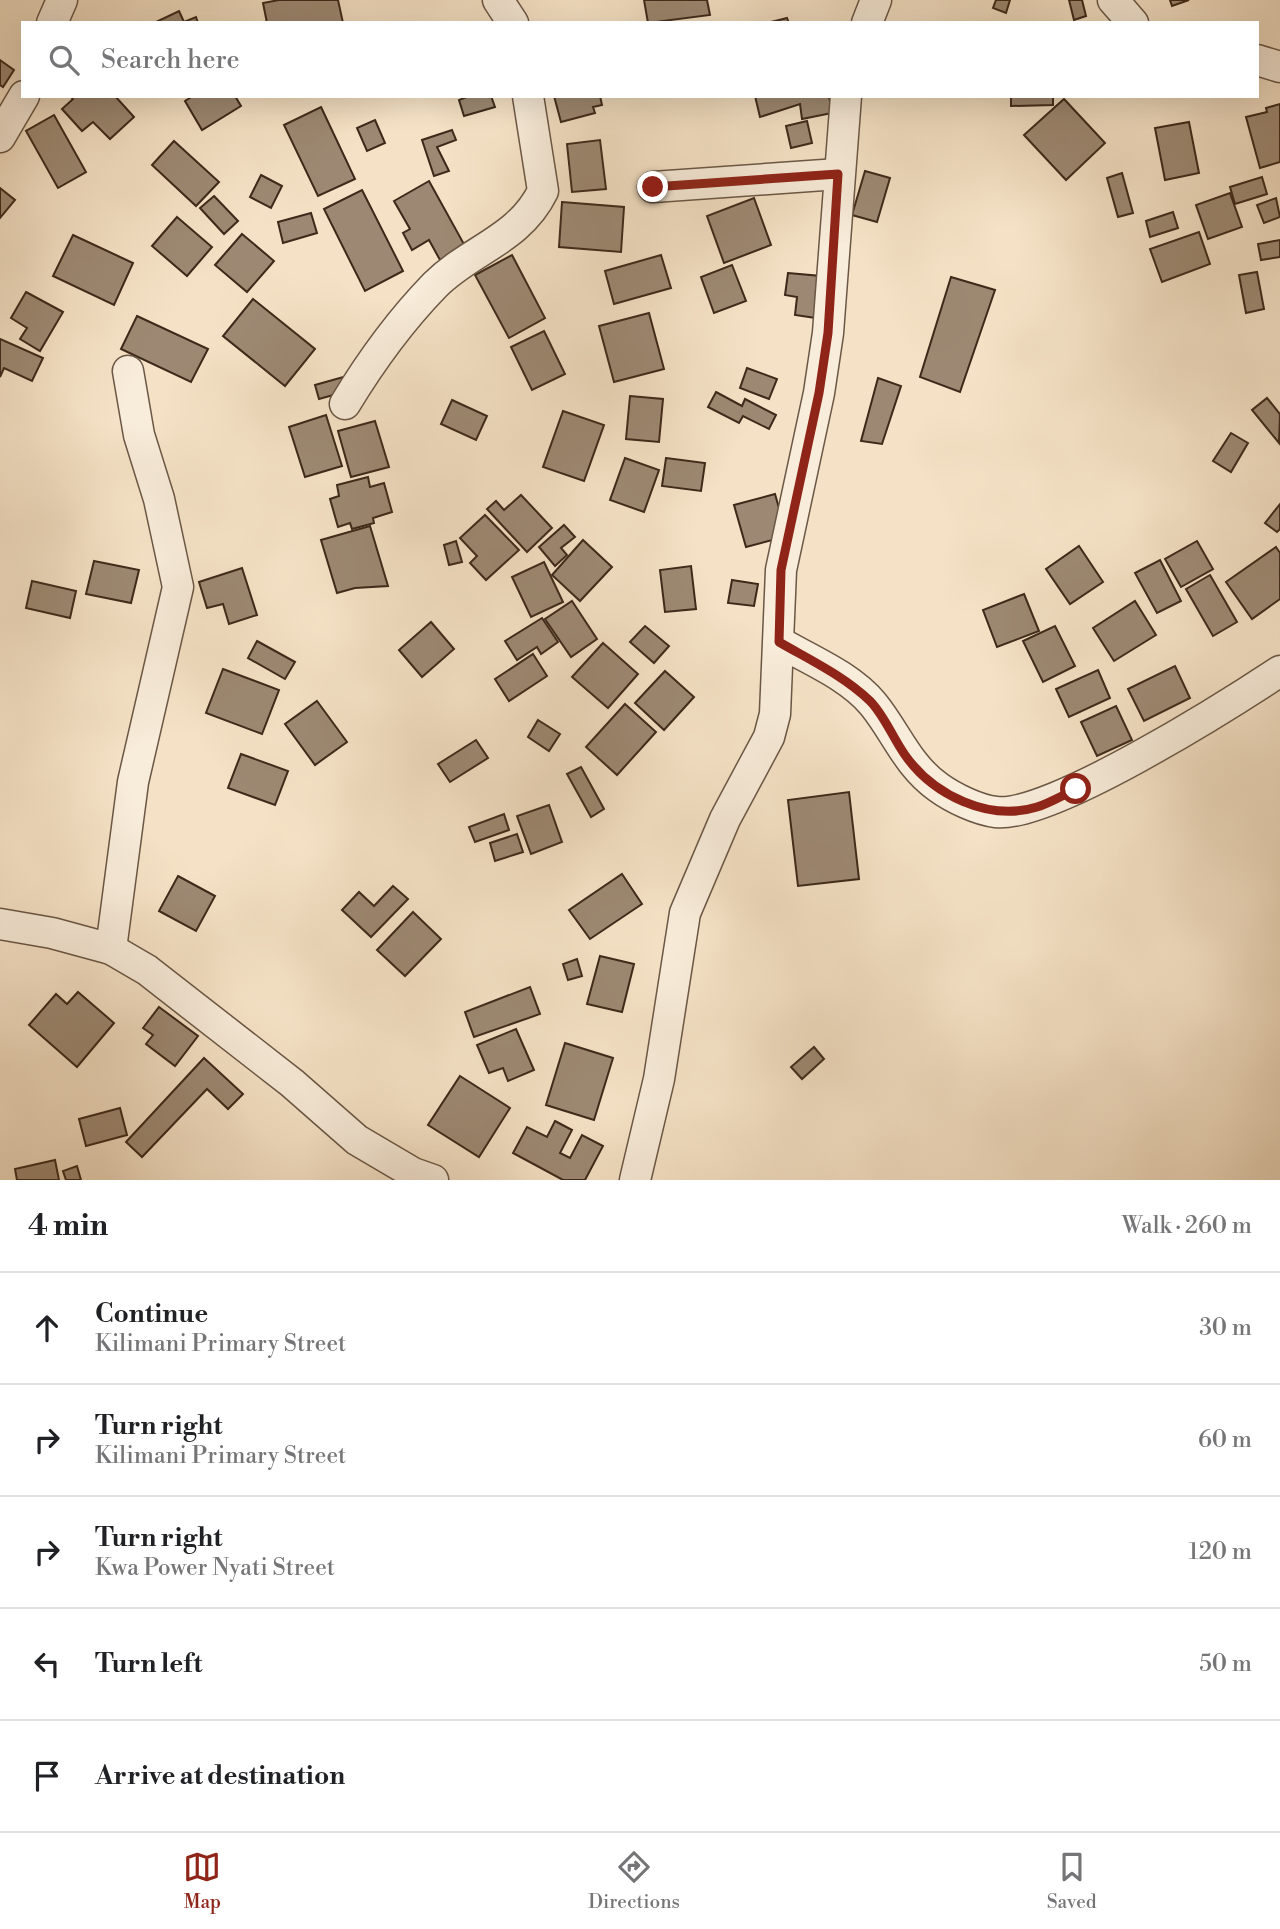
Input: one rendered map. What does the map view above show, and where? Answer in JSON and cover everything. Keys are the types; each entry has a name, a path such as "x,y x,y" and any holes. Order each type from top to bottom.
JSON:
{"street":[{"path":"53,21 62,0"},
{"path":"498,0 512,21"},
{"path":"868,21 876,0"},
{"path":"1113,0 1131,21"},
{"path":"1259,61 1280,67"},
{"path":"0,137 23,98"},
{"path":"345,404 371,360 436,284 525,221 538,201 543,191 528,98"},
{"path":"635,1180 659,1079 685,913 724,819 769,737 775,714 781,570 819,393 828,333 846,98"},
{"path":"653,187 838,174"},
{"path":"111,948 133,782 178,587 159,499 139,435 128,371"},
{"path":"779,642 855,688 872,703 907,758 939,788 973,805 998,813 1036,807 1076,789 1243,695 1280,671"},
{"path":"0,924 52,933 111,948 147,970 292,1083 356,1140 413,1174 433,1180"}],"building":[{"path":"279,0 338,0 343,21 267,21 263,3"},
{"path":"644,0 707,0 710,15 648,21"},
{"path":"996,0 1010,0 1006,13 993,8"},
{"path":"1069,0 1082,0 1086,16 1074,20"},
{"path":"1170,0 1189,0 1172,6"},
{"path":"179,11 184,21 158,21"},
{"path":"0,60 14,70 3,87 0,85"},
{"path":"117,98 134,117 110,139 93,122 82,131 62,109 73,99"},
{"path":"190,98 236,98 241,106 202,130 185,101"},
{"path":"492,98 495,107 464,116 459,100"},
{"path":"555,98 600,98 602,105 593,107 595,113 561,122"},
{"path":"755,98 829,98 832,113 802,119 800,104 760,117"},
{"path":"1011,98 1053,98 1053,105 1011,106"},
{"path":"1064,99 1105,143 1066,180 1024,135"},
{"path":"1280,104 1280,162 1260,168 1246,117 1267,112 1266,108"},
{"path":"321,107 355,179 318,196 284,125"},
{"path":"54,115 86,172 58,188 26,131"},
{"path":"375,120 385,143 367,151 357,128"},
{"path":"807,121 812,143 791,148 786,126"},
{"path":"1189,122 1199,173 1165,180 1155,128"},
{"path":"452,130 456,140 437,147 449,171 434,176 422,140"},
{"path":"600,140 606,189 572,192 567,144"},
{"path":"174,141 219,182 196,206 152,165"},
{"path":"865,171 890,178 877,222 852,215"},
{"path":"1122,173 1133,213 1118,217 1107,178"},
{"path":"261,175 282,186 271,208 250,197"},
{"path":"1262,177 1267,194 1235,204 1230,187"},
{"path":"429,181 465,246 440,260 429,240 412,250 403,233 410,229 394,201"},
{"path":"0,188 15,200 0,218"},
{"path":"362,190 403,271 365,291 324,209"},
{"path":"1230,193 1242,227 1208,239 1196,205"},
{"path":"214,196 238,221 224,234 200,208"},
{"path":"754,198 771,245 724,263 707,216"},
{"path":"1276,198 1280,217 1264,223 1257,205"},
{"path":"562,202 624,207 621,252 559,247"},
{"path":"1173,212 1178,228 1150,237 1146,221"},
{"path":"311,213 317,233 283,243 278,222"},
{"path":"177,217 212,247 187,276 152,246"},
{"path":"1199,232 1210,264 1162,282 1150,249"},
{"path":"242,234 274,261 247,292 215,265"},
{"path":"73,235 133,263 114,305 53,276"},
{"path":"1280,240 1280,257 1261,260 1258,244"},
{"path":"512,255 545,318 509,338 475,275"},
{"path":"661,255 671,288 614,304 605,271"},
{"path":"732,265 746,301 714,313 701,277"},
{"path":"1257,272 1264,309 1246,313 1239,275"},
{"path":"788,273 821,276 816,318 795,315 797,297 785,295"},
{"path":"951,277 995,290 960,392 920,377"},
{"path":"26,292 63,312 40,351 20,339 27,328 11,318"},
{"path":"253,299 315,349 285,386 223,336"},
{"path":"649,313 664,369 614,382 599,326"},
{"path":"137,316 208,349 191,382 121,349"},
{"path":"544,331 565,374 532,390 511,347"},
{"path":"0,339 43,358 32,381 4,368 0,377"},
{"path":"747,368 777,379 769,399 740,388"},
{"path":"347,376 351,390 319,399 315,385"},
{"path":"878,378 901,386 882,444 861,441"},
{"path":"716,392 742,406 745,399 776,415 769,429 743,416 739,423 708,407"},
{"path":"630,396 663,399 659,442 626,439"},
{"path":"1267,398 1280,414 1279,443 1252,410"},
{"path":"452,400 487,416 476,440 441,424"},
{"path":"563,411 604,425 584,481 543,467"},
{"path":"326,415 342,466 305,477 289,427"},
{"path":"375,421 389,467 351,477 338,431"},
{"path":"1231,433 1248,443 1231,472 1213,461"},
{"path":"625,458 659,470 644,512 610,500"},
{"path":"666,458 705,463 701,491 662,486"},
{"path":"368,477 370,487 384,483 392,512 373,518 374,523 352,529 350,523 338,527 330,499 339,496 337,485"},
{"path":"775,494 787,536 746,547 734,505"},
{"path":"521,495 552,528 527,552 487,509 496,501 504,510"},
{"path":"1280,504 1280,529 1277,532 1265,523"},
{"path":"485,515 519,550 486,580 470,563 477,556 460,538"},
{"path":"564,525 575,537 561,548 567,555 555,566 539,547"},
{"path":"370,526 388,586 355,588 337,593 321,540"},
{"path":"583,540 612,567 580,601 552,575"},
{"path":"456,541 462,562 449,565 444,545"},
{"path":"1197,541 1213,569 1181,587 1165,559"},
{"path":"1079,546 1103,582 1070,604 1046,569"},
{"path":"1276,547 1280,553 1280,599 1252,619 1226,582"},
{"path":"1160,560 1181,601 1157,613 1135,573"},
{"path":"94,561 139,570 131,603 86,594"},
{"path":"544,562 563,602 531,617 512,577"},
{"path":"691,566 696,609 665,612 660,570"},
{"path":"242,568 257,615 229,624 223,604 207,608 199,582"},
{"path":"1210,575 1237,622 1213,636 1186,589"},
{"path":"732,580 758,584 754,606 728,603"},
{"path":"32,581 76,591 70,618 26,608"},
{"path":"1024,594 1039,631 997,647 983,610"},
{"path":"572,601 597,639 571,657 545,619"},
{"path":"1135,601 1156,635 1114,661 1093,628"},
{"path":"542,618 558,642 541,654 537,647 517,660 505,641"},
{"path":"431,622 454,649 422,677 399,650"},
{"path":"645,626 669,646 654,663 630,642"},
{"path":"1055,626 1075,666 1043,682 1023,641"},
{"path":"257,641 295,662 285,679 248,658"},
{"path":"603,643 638,674 608,708 572,677"},
{"path":"533,654 547,676 509,701 495,679"},
{"path":"1175,666 1190,698 1144,721 1128,689"},
{"path":"223,669 279,690 262,734 206,713"},
{"path":"1098,670 1110,698 1069,717 1056,689"},
{"path":"665,671 694,697 664,730 635,703"},
{"path":"317,701 347,742 315,765 285,724"},
{"path":"625,704 656,732 617,775 586,747"},
{"path":"1116,706 1132,740 1097,756 1081,722"},
{"path":"538,720 560,734 549,751 528,737"},
{"path":"476,740 488,758 450,782 438,764"},
{"path":"241,754 288,771 275,805 228,788"},
{"path":"581,767 604,809 591,817 567,774"},
{"path":"849,792 859,879 798,886 788,800"},
{"path":"549,805 562,842 531,854 517,816"},
{"path":"504,814 509,830 475,842 469,827"},
{"path":"517,834 523,852 495,861 490,843"},
{"path":"622,874 642,904 590,939 569,910"},
{"path":"178,876 215,896 196,931 159,911"},
{"path":"393,886 408,899 371,937 342,910 359,892 374,906"},
{"path":"413,912 441,939 405,976 377,950"},
{"path":"600,956 634,964 622,1012 587,1004"},
{"path":"577,959 582,976 568,980 563,964"},
{"path":"530,987 540,1014 474,1037 465,1012"},
{"path":"78,992 114,1023 77,1067 29,1025 56,994 67,1004"},
{"path":"159,1007 198,1036 175,1066 146,1044 153,1035 143,1028"},
{"path":"516,1029 534,1070 508,1081 503,1068 489,1073 477,1045"},
{"path":"565,1043 613,1058 594,1120 546,1105"},
{"path":"814,1047 824,1059 802,1079 791,1067"},
{"path":"204,1058 243,1094 228,1109 207,1089 142,1157 126,1142"},
{"path":"460,1076 510,1108 479,1157 428,1125"},
{"path":"120,1108 127,1135 86,1146 79,1119"},
{"path":"555,1121 572,1130 560,1153 570,1158 582,1135 603,1146 585,1180 563,1180 513,1153 527,1127 547,1137"},
{"path":"55,1160 59,1180 17,1180 15,1169"},
{"path":"77,1166 81,1180 66,1180 63,1171"}],"route":[{"path":"653,187 838,174 828,333 819,393 802,462 781,570 779,642 855,688 872,703 907,758 939,788 973,805 998,813 1036,807 1076,789"}]}
